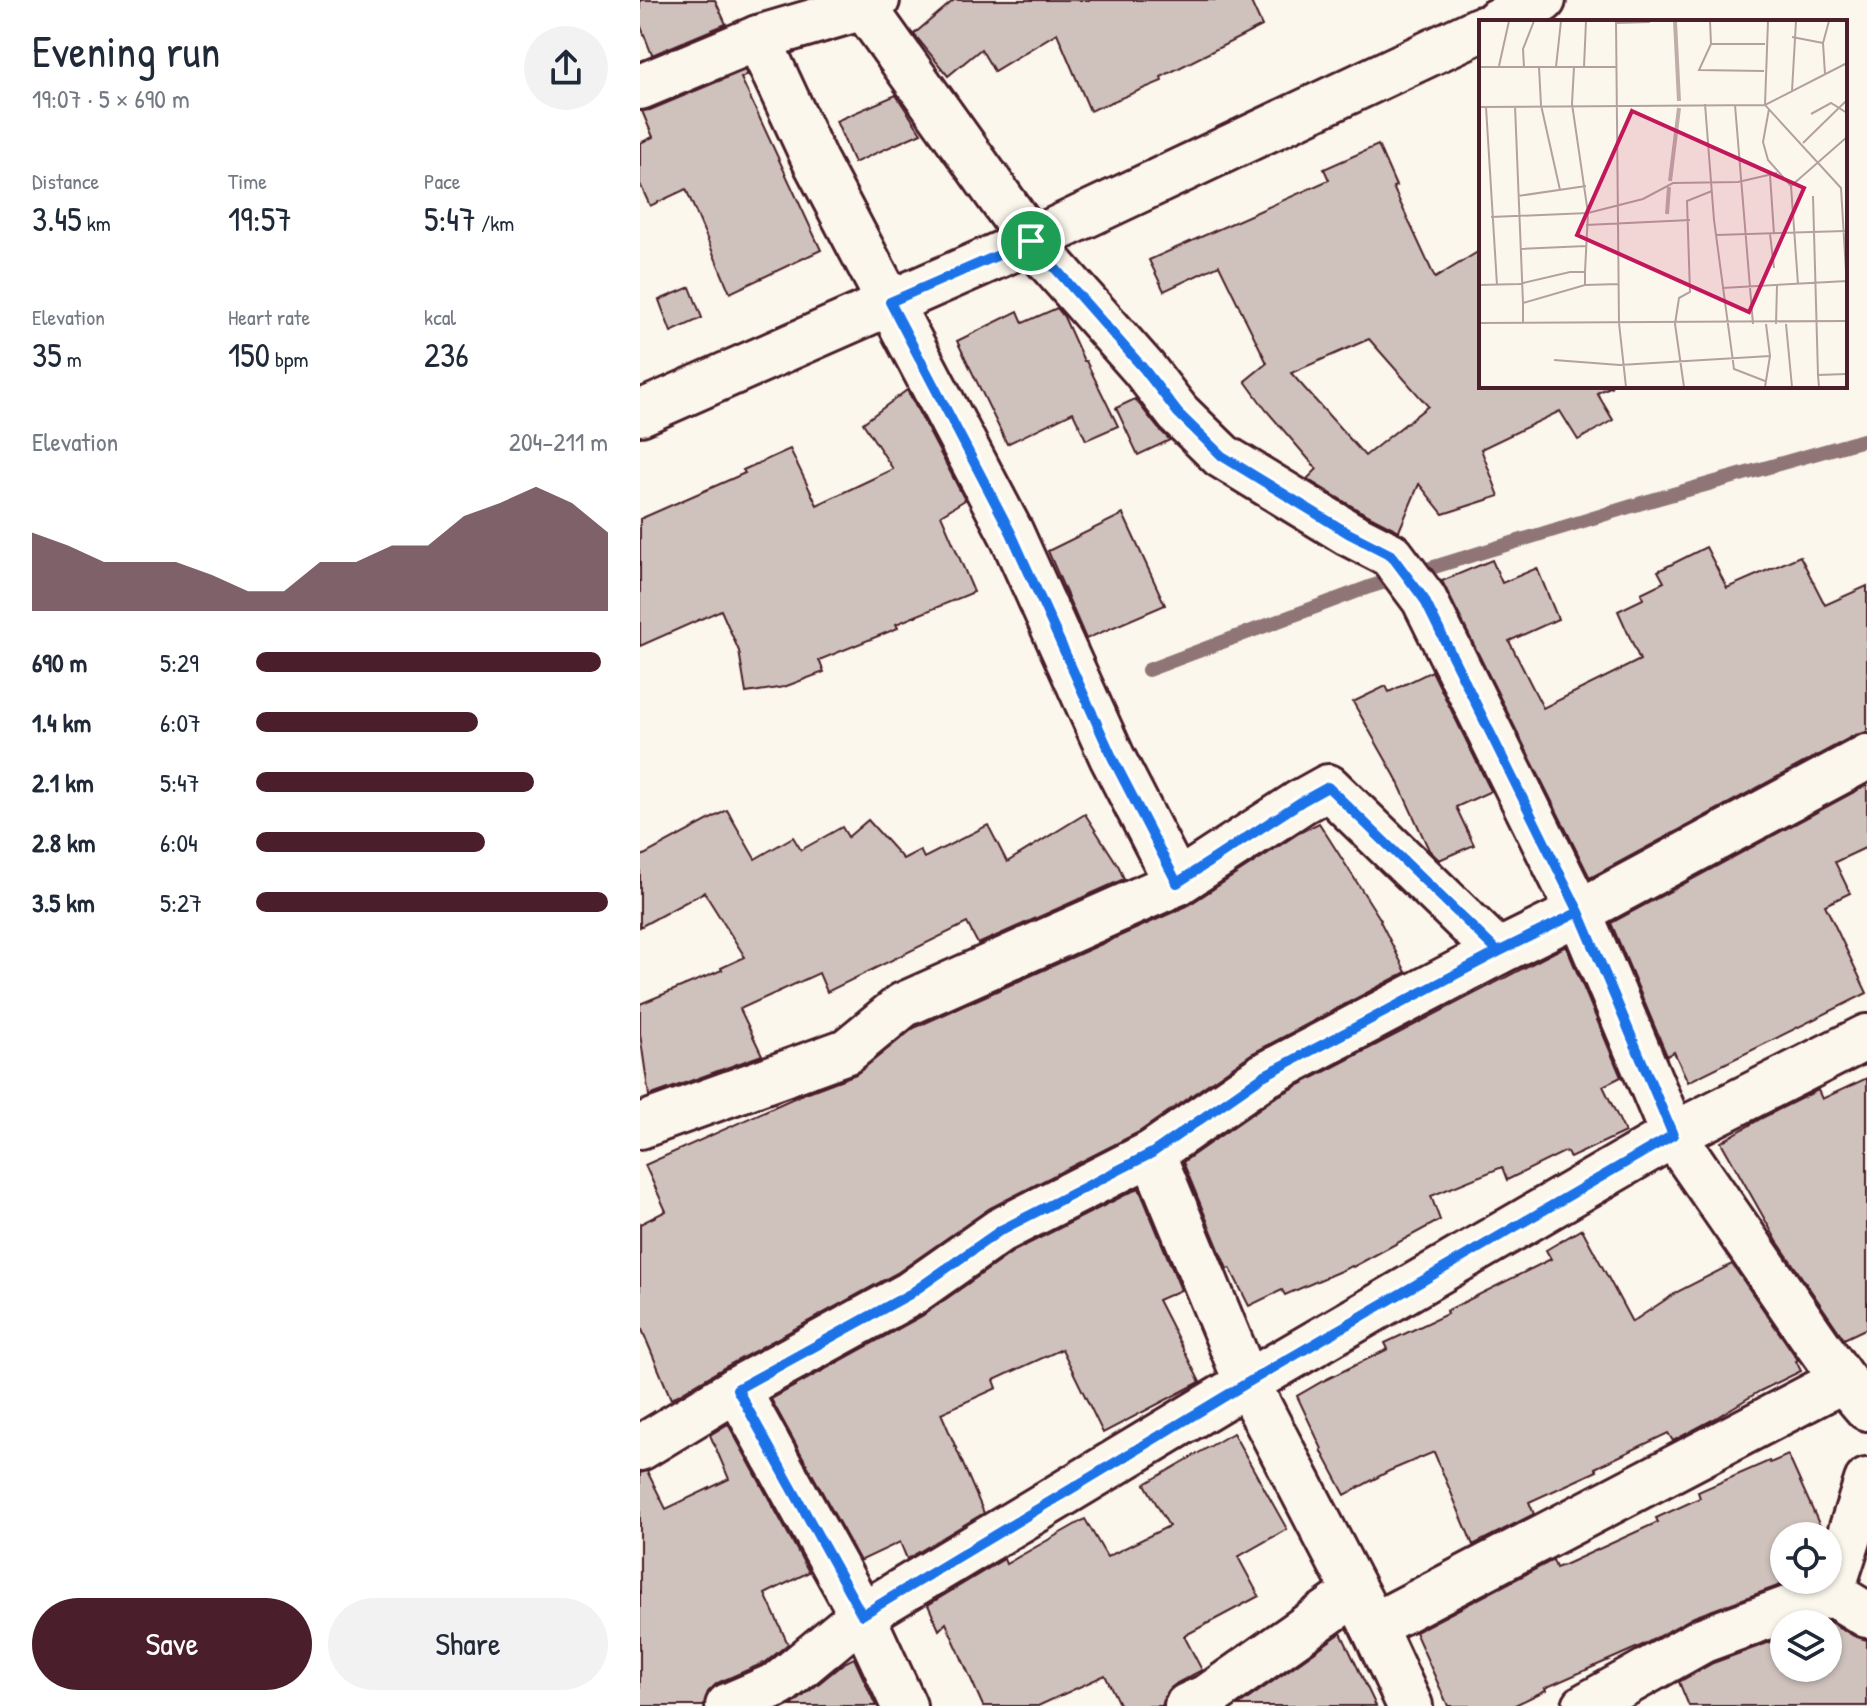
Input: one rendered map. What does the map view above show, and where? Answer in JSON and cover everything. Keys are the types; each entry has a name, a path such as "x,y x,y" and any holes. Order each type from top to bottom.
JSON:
{"street":[{"path":"1500,20 1543,0"},
{"path":"640,87 758,38 867,2 1031,241 1144,369 1178,413 1222,456 1348,533 1391,555 1424,599 1579,912 1673,1135 1855,1394 1364,1610 1187,1706"},
{"path":"640,413 1031,241 1479,30"},
{"path":"758,38 815,161 1011,533 1112,757 1177,883"},
{"path":"640,1448 737,1389 910,1294 1001,1230 1152,1153 1263,1076 1579,912 1867,757"},
{"path":"640,1126 847,1051 903,1005 1177,883 1328,787 1498,952"},
{"path":"728,1706 779,1684 862,1615 1247,1383 1673,1135 1867,1037"},
{"path":"1152,1153 1247,1383 1410,1706"},
{"path":"737,1389 862,1615 904,1706"},
{"path":"1842,1559 1867,1481"},
{"path":"1585,1706 1703,1640 1828,1594"},
{"path":"1833,1594 1867,1615"}],"building":[{"path":"640,0 715,0 726,24 652,55 640,24"},
{"path":"954,0 1250,0 1262,26 1161,77 1162,81 1090,111 1057,33 994,71 981,49 948,76 914,34"},
{"path":"745,70 747,75 741,78 821,250 730,293 686,189 650,206 640,184 640,143 653,137 642,111"},
{"path":"896,95 921,133 854,163 836,121"},
{"path":"1378,145 1396,186 1393,187 1435,278 1479,251 1479,388 1608,388 1597,393 1613,420 1578,440 1560,411 1481,449 1499,496 1443,514 1419,484 1399,531 1307,479 1317,469 1245,381 1267,363 1219,265 1164,291 1149,260 1329,180 1324,169","holes":["1369,339 1428,406 1365,456 1291,373"]},
{"path":"690,287 702,318 671,332 659,300"},
{"path":"1057,308 1118,426 1086,440 1073,412 1007,444 957,341 1018,311 1023,323"},
{"path":"907,390 965,500 941,515 974,592 896,624 898,628 819,660 824,672 784,687 746,693 739,651 721,610 640,646 640,519 745,473 743,470 790,449 817,505 893,469 863,423"},
{"path":"1135,399 1170,440 1138,455 1116,408"},
{"path":"1123,514 1165,605 1086,639 1048,551"},
{"path":"1706,547 1727,588 1800,556 1825,605 1867,586 1867,732 1855,735 1590,878 1442,581 1492,560 1502,583 1537,568 1558,619 1509,641 1543,708 1640,660 1618,611 1643,599 1641,593 1664,582 1658,571"},
{"path":"1432,671 1491,791 1456,807 1474,845 1439,860 1429,850 1395,776 1353,702 1386,686 1389,692"},
{"path":"1867,785 1867,847 1835,862 1850,893 1825,905 1867,993 1688,1082 1674,1052 1667,1056 1611,923"},
{"path":"727,810 755,859 793,837 801,850 842,827 848,837 868,820 903,859 920,850 924,858 988,825 1007,862 1085,814 1124,879 978,944 967,923 827,992 819,973 740,1009 762,1055 649,1096 640,1034 640,1004 722,970 745,957 704,892 640,927 640,857"},
{"path":"1319,823 1381,920 1406,972 1251,1054 1139,1132 990,1208 897,1273 671,1399 640,1325 640,1224 666,1211 645,1165 803,1094 856,1074 914,1028 1187,906"},
{"path":"1566,946 1621,1077 1603,1086 1625,1132 1570,1158 1566,1151 1507,1180 1502,1167 1431,1196 1440,1220 1353,1267 1285,1295 1282,1290 1249,1306 1230,1268 1227,1269 1183,1162 1276,1097"},
{"path":"1867,1078 1867,1328 1844,1339 1777,1241 1721,1142 1818,1090 1822,1099"},
{"path":"1139,1188 1181,1290 1158,1300 1200,1382 1103,1433 1062,1349 994,1380 997,1388 941,1413 984,1513 907,1559 900,1542 860,1561 771,1399 922,1316 1014,1251"},
{"path":"1582,1229 1632,1322 1677,1292 1732,1264 1798,1360 1801,1371 1673,1441 1668,1433 1595,1468 1597,1471 1529,1502 1534,1514 1473,1545 1434,1452 1389,1471 1345,1495 1297,1396 1388,1349 1385,1343 1551,1259 1546,1250"},
{"path":"728,1424 809,1572 765,1594 788,1644 766,1662 717,1683 708,1692 704,1706 640,1706 640,1473 647,1471 666,1509 729,1479 710,1435"},
{"path":"1233,1433 1287,1529 1238,1557 1259,1596 1184,1636 1202,1670 1167,1691 1162,1706 1120,1706 1105,1675 1038,1706 983,1706 946,1623 939,1630 928,1605 1004,1559 1006,1564 1085,1519 1107,1557 1169,1526 1145,1484"},
{"path":"1788,1455 1818,1522 1770,1522 1770,1589 1694,1617 1645,1644 1545,1688 1513,1706 1448,1706 1415,1632 1553,1560 1556,1568 1564,1565 1658,1522 1656,1518 1700,1498 1698,1492"},
{"path":"1842,1629 1867,1640 1867,1706 1689,1706 1679,1682 1713,1663 1770,1642 1770,1682 1842,1682"},
{"path":"1341,1633 1376,1706 1238,1706"},
{"path":"854,1658 876,1706 791,1706 844,1663"}],"waterway":[{"path":"1148,670 1369,587 1645,502 1867,439"}],"route":[{"path":"1031,241 890,302 1011,533 1112,757 1177,883 1328,787 1498,952 1579,912 1673,1135 1247,1383 862,1615 737,1389 910,1294 1001,1230 1152,1153 1263,1076 1579,912 1424,599 1391,555 1348,533 1222,456 1178,413 1144,369 1031,241"}]}
